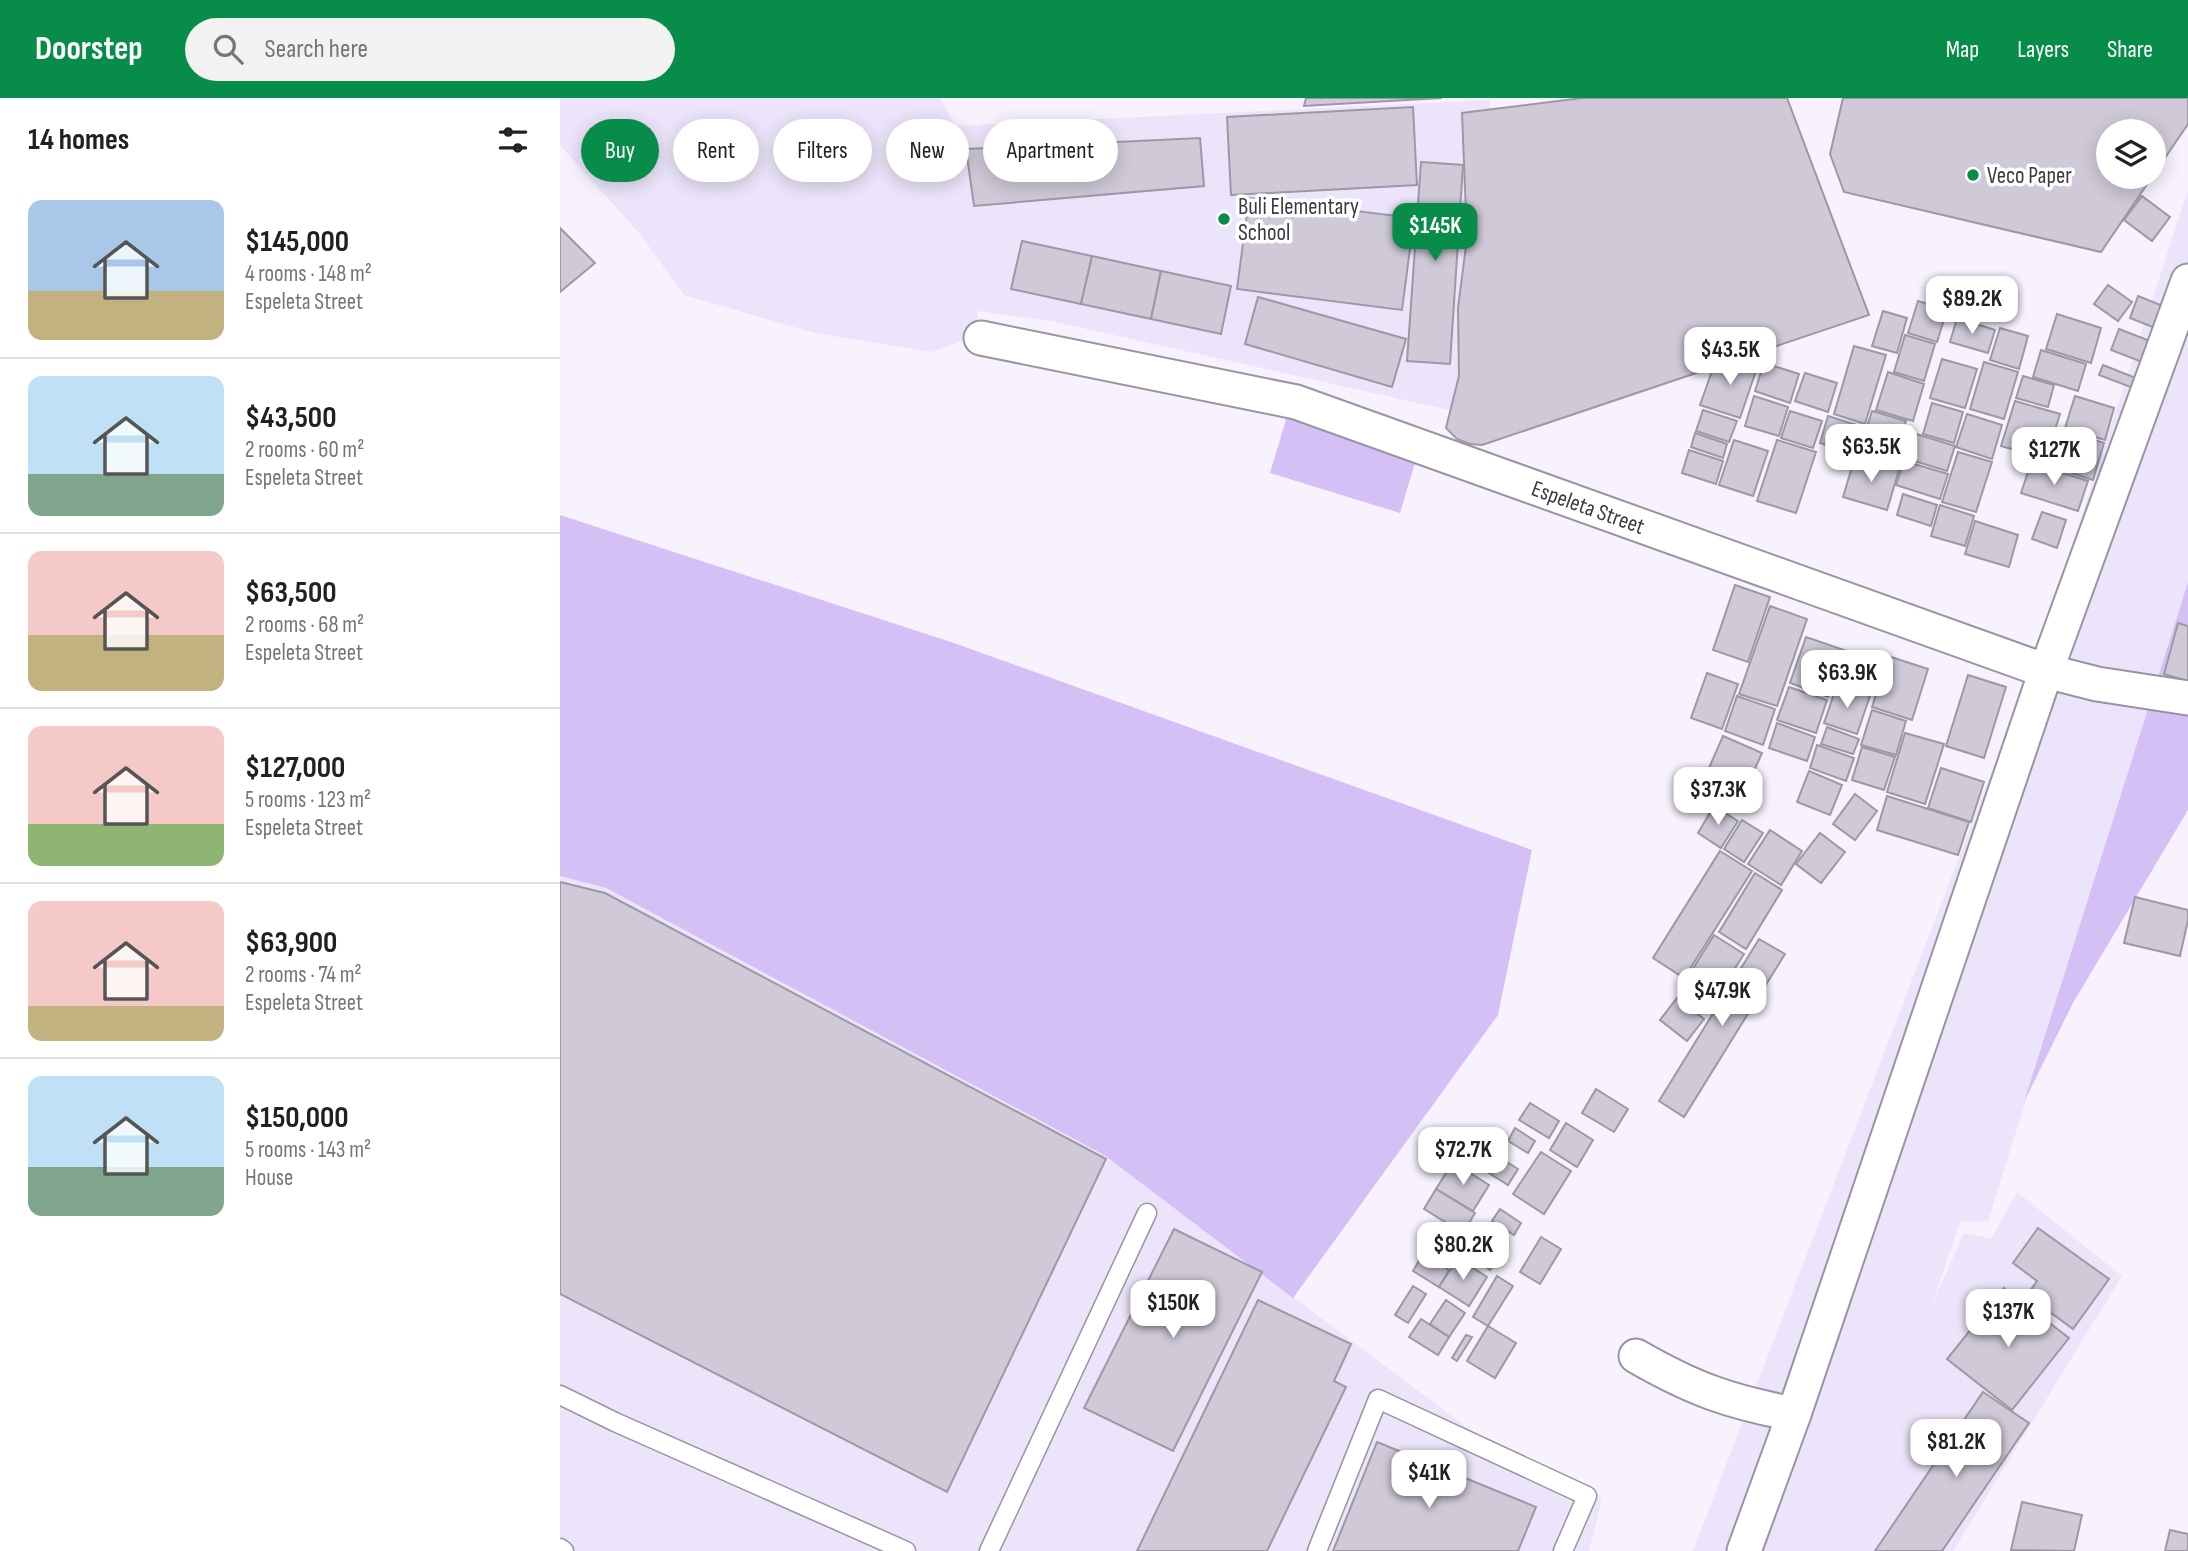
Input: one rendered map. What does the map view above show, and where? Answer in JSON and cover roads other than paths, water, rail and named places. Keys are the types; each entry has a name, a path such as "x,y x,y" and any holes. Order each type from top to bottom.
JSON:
{"street":[{"path":"1744,1551 1794,1414 2046,671 2188,281"},
{"name":"Espeleta Street","path":"981,338 1296,402 2046,671 2097,684 2188,698"},
{"path":"1636,1356 1696,1388 1735,1402 1794,1414"}],"lane":[{"path":"989,1551 1147,1213"},
{"path":"560,1395 906,1551"},
{"path":"1317,1551 1378,1399 1587,1496 1563,1551"}],"place":[{"name":"Veco Paper","path":"1973,175"},
{"name":"Buli Elementary School","path":"1224,219"}]}
